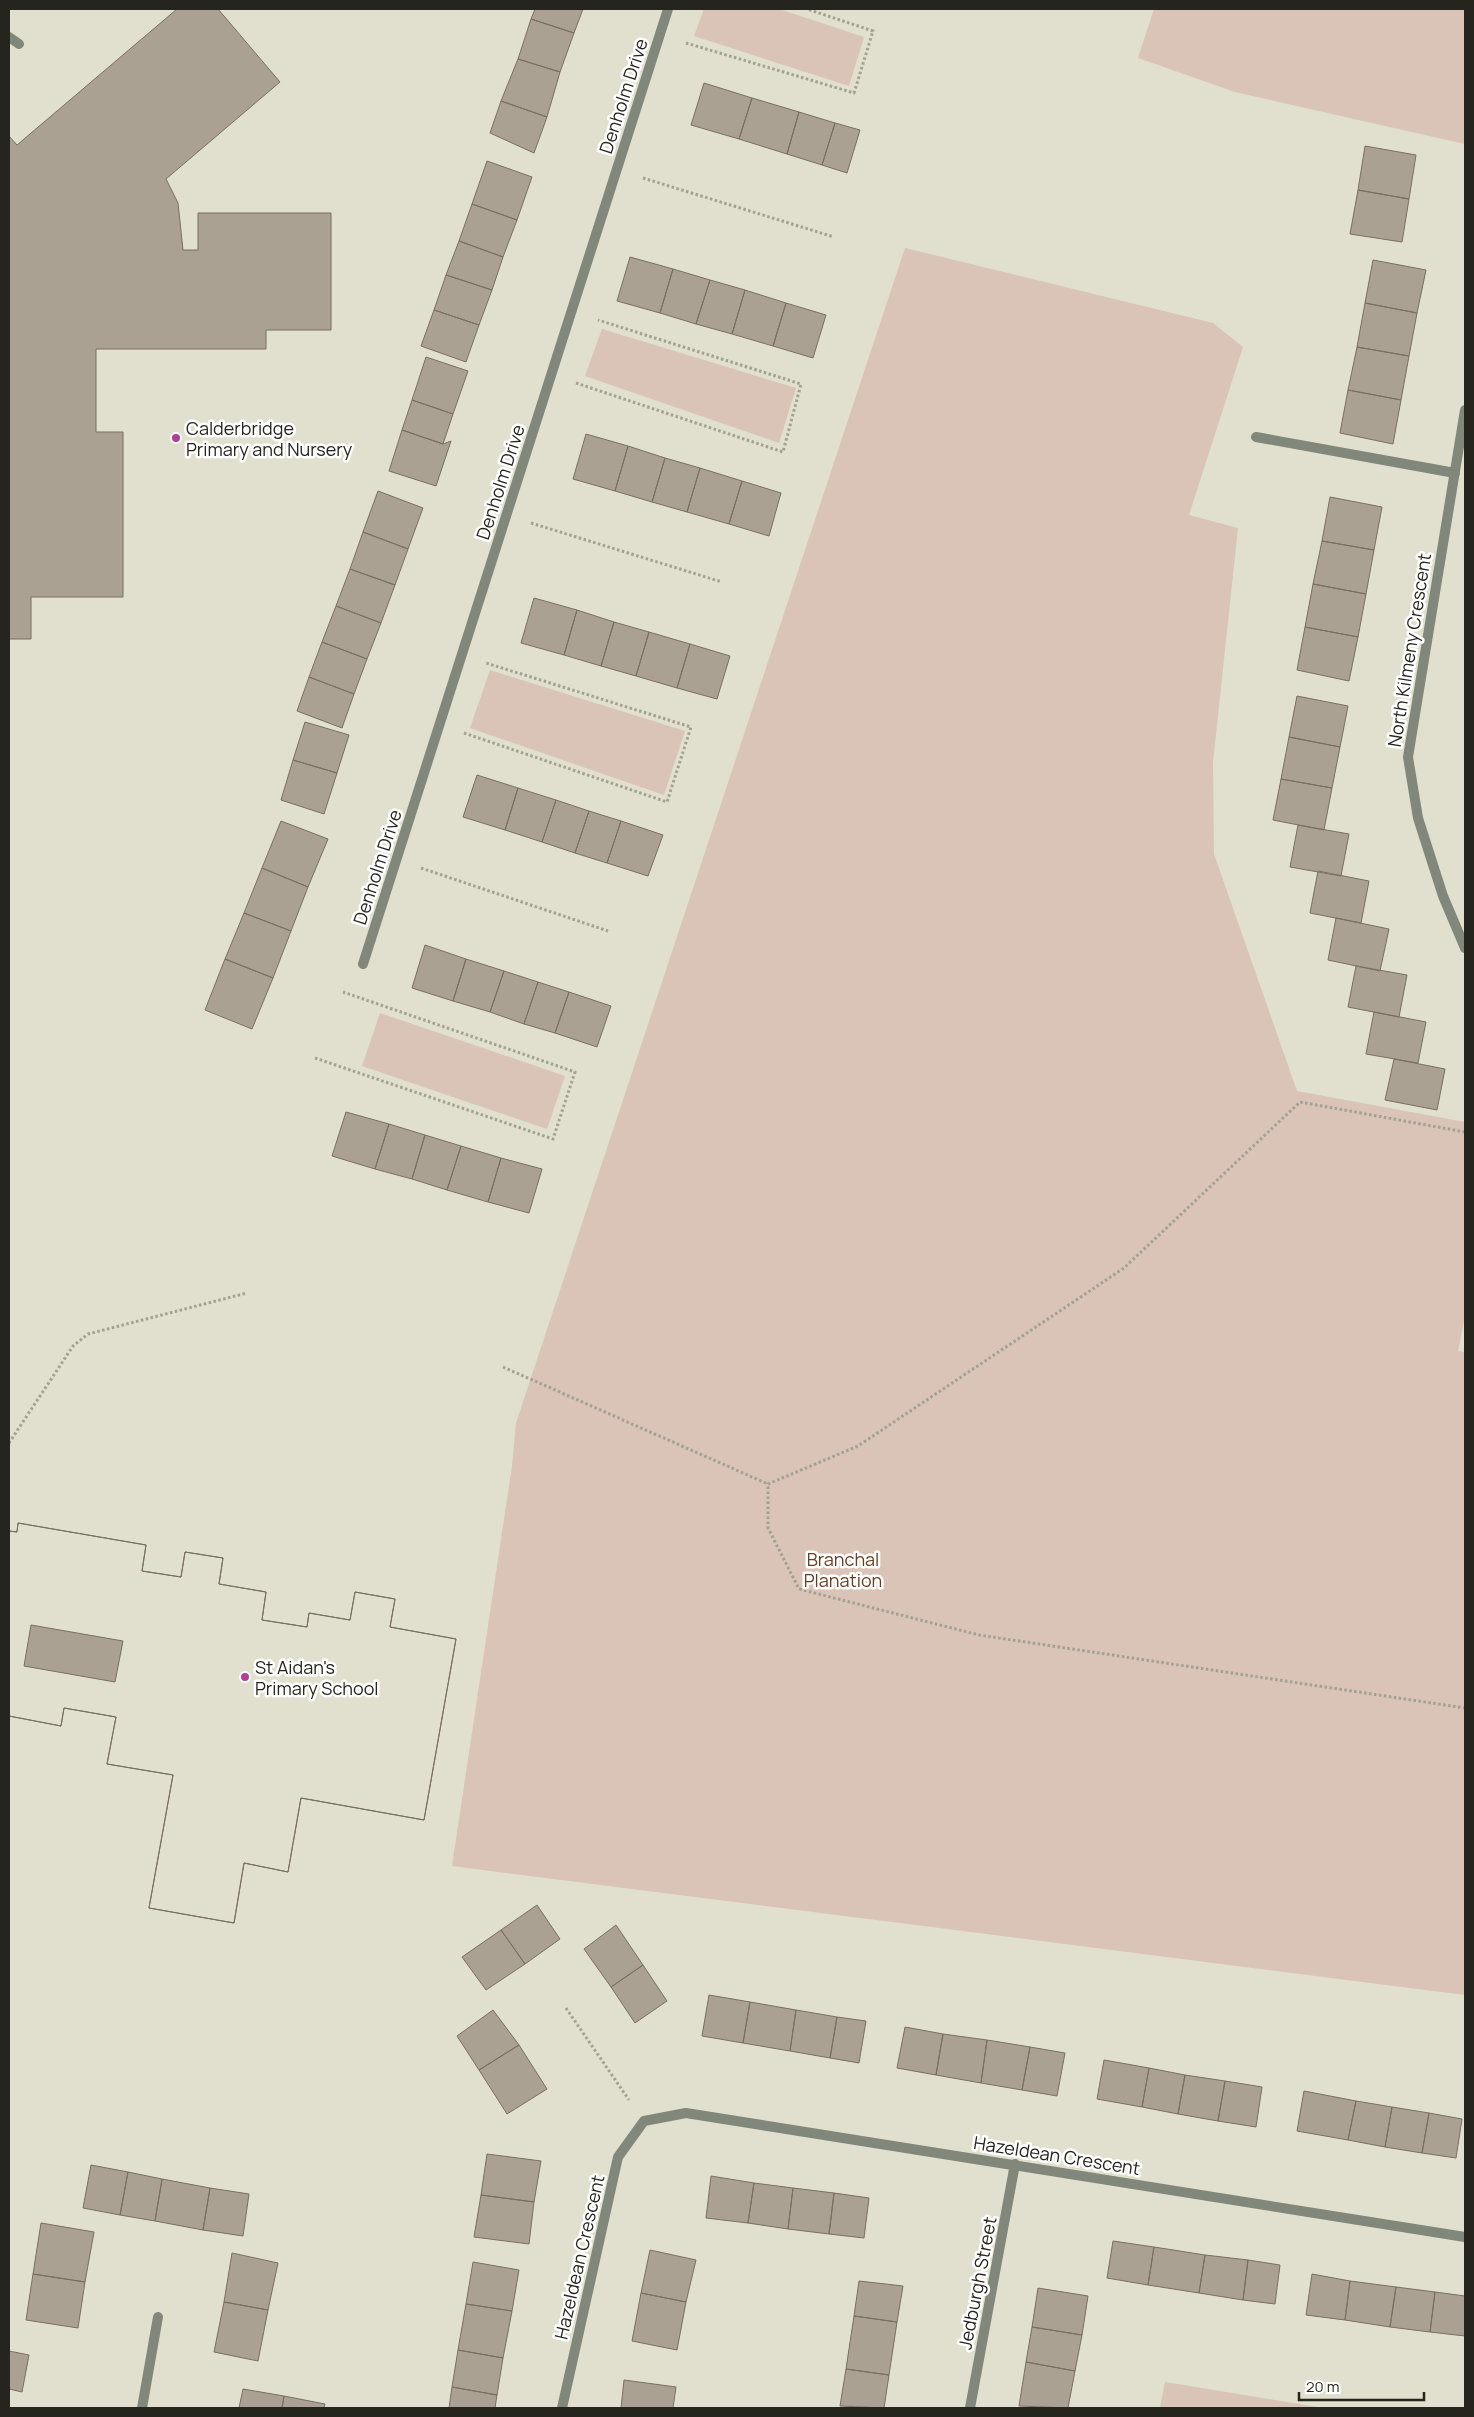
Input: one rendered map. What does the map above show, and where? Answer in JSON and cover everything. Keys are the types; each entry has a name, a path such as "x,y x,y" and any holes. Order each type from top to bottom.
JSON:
{"street":[{"name":"Denholm Drive","path":"363,964 668,9"},
{"path":"9,37 19,44"},
{"name":"North Kilmeny Crescent","path":"1465,410 1408,757 1418,818 1443,896 1465,948"},
{"path":"1256,437 1455,473"},
{"name":"Hazeldean Crescent","path":"562,2408 618,2157 644,2121 686,2113 1465,2237"},
{"name":"Jedburgh Street","path":"970,2408 1015,2164"},
{"path":"142,2408 158,2317"}],"path":[{"path":"660,35 854,93 873,30 807,9"},
{"path":"617,170 834,237"},
{"path":"551,375 783,452 801,384 571,311"},
{"path":"506,516 722,582"},
{"path":"440,724 667,802 691,727 462,656"},
{"path":"396,860 608,931"},
{"path":"315,1058 552,1139 575,1072 342,992"},
{"path":"503,1367 768,1484 858,1446 1124,1268 1300,1102 1465,1132"},
{"path":"9,1443 73,1346 88,1334 247,1293"},
{"path":"768,1484 768,1528 800,1589 979,1635 1465,1708"},
{"path":"566,2008 644,2121"}],"green space":[{"path":"704,9 779,9 864,37 849,86 694,36"},
{"path":"1154,9 1465,9 1465,144 1235,92 1138,58"},
{"name":"Branchal Planation","path":"905,248 1213,323 1243,347 1189,515 1238,528 1213,762 1214,854 1297,1091 1465,1122 1465,1316 1458,1351 1465,1352 1465,1995 452,1866 512,1466 516,1423"},
{"path":"602,329 796,388 779,443 585,376"},
{"path":"490,670 685,731 664,795 470,728"},
{"path":"380,1013 565,1076 547,1129 362,1066"},
{"path":"1165,2382 1324,2408 1160,2408"}],"building":[{"path":"177,9 218,9 280,82 166,179 178,203 183,250 198,250 198,213 331,213 331,330 266,330 266,349 96,349 96,432 123,432 123,597 31,597 31,639 9,639 9,136 17,145"},
{"path":"535,9 583,9 574,33 531,19"},
{"path":"531,19 574,33 560,72 518,59"},
{"path":"518,59 560,72 547,117 501,101"},
{"path":"704,83 752,98 739,139 691,125"},
{"path":"752,98 799,112 787,154 739,139"},
{"path":"501,101 547,117 534,153 490,133"},
{"path":"799,112 835,123 822,165 787,154"},
{"path":"835,123 860,130 847,173 822,165"},
{"path":"1365,146 1416,155 1409,199 1358,190"},
{"path":"487,161 532,177 517,220 472,204"},
{"path":"1358,190 1409,199 1402,242 1350,234"},
{"path":"472,204 517,220 503,257 459,241"},
{"path":"459,241 503,257 492,290 446,275"},
{"path":"630,257 673,269 660,313 617,301"},
{"path":"1373,260 1426,270 1417,313 1365,303"},
{"path":"673,269 710,280 696,324 660,313"},
{"path":"446,275 492,290 479,325 434,310"},
{"path":"710,280 745,290 732,334 696,324"},
{"path":"745,290 786,303 773,346 732,334"},
{"path":"786,303 826,315 813,358 773,346"},
{"path":"1365,303 1417,313 1409,356 1357,347"},
{"path":"434,310 479,325 466,362 421,346"},
{"path":"1357,347 1409,356 1401,400 1348,390"},
{"path":"426,357 468,371 453,414 412,400"},
{"path":"1348,390 1401,400 1393,444 1340,433"},
{"path":"412,400 453,414 443,444 402,430"},
{"path":"402,430 443,444 451,441 436,486 389,471"},
{"path":"586,434 628,446 615,491 573,479"},
{"path":"628,446 665,458 652,502 615,491"},
{"path":"665,458 700,468 687,512 652,502"},
{"path":"700,468 742,481 729,524 687,512"},
{"path":"742,481 781,493 769,536 729,524"},
{"path":"378,491 423,508 408,549 363,532"},
{"path":"1330,497 1382,507 1374,550 1322,541"},
{"path":"363,532 408,549 395,585 350,569"},
{"path":"1322,541 1374,550 1366,594 1313,584"},
{"path":"350,569 395,585 381,623 336,606"},
{"path":"1313,584 1366,594 1358,637 1305,627"},
{"path":"534,598 577,610 564,655 521,643"},
{"path":"336,606 381,623 367,659 322,642"},
{"path":"577,610 614,622 601,666 564,655"},
{"path":"614,622 649,632 636,676 601,666"},
{"path":"1305,627 1358,637 1349,681 1297,670"},
{"path":"649,632 690,644 677,688 636,676"},
{"path":"322,642 367,659 354,694 309,677"},
{"path":"690,644 730,656 717,699 677,688"},
{"path":"309,677 354,694 342,728 297,711"},
{"path":"1297,696 1348,706 1340,747 1289,737"},
{"path":"305,722 349,735 337,773 293,760"},
{"path":"1289,737 1340,747 1332,788 1281,779"},
{"path":"293,760 337,773 324,814 281,800"},
{"path":"477,775 518,788 505,830 463,817"},
{"path":"1281,779 1332,788 1324,830 1273,820"},
{"path":"518,788 556,800 542,842 505,830"},
{"path":"556,800 589,811 575,853 542,842"},
{"path":"589,811 621,821 607,863 575,853"},
{"path":"281,821 328,839 308,887 262,868"},
{"path":"621,821 663,835 648,876 607,863"},
{"path":"1298,825 1349,834 1341,876 1290,867"},
{"path":"262,868 308,887 291,931 244,913"},
{"path":"1318,871 1369,881 1361,923 1310,913"},
{"path":"244,913 291,931 273,978 225,959"},
{"path":"1336,918 1389,929 1380,971 1328,960"},
{"path":"425,945 466,959 453,1001 412,988"},
{"path":"225,959 273,978 252,1029 205,1010"},
{"path":"466,959 504,971 490,1012 453,1001"},
{"path":"1356,966 1407,975 1399,1017 1348,1007"},
{"path":"504,971 538,982 524,1024 490,1012"},
{"path":"538,982 569,992 555,1033 524,1024"},
{"path":"569,992 611,1006 597,1047 555,1033"},
{"path":"1374,1012 1426,1022 1418,1063 1366,1054"},
{"path":"1394,1059 1445,1069 1437,1110 1385,1100"},
{"path":"346,1112 389,1124 375,1169 332,1156"},
{"path":"389,1124 425,1135 412,1179 375,1169"},
{"path":"425,1135 461,1146 447,1190 412,1179"},
{"path":"461,1146 501,1158 488,1202 447,1190"},
{"path":"501,1158 542,1169 529,1213 488,1202"},
{"path":"18,1523 146,1545 142,1571 181,1577 185,1552 223,1558 219,1584 266,1592 262,1620 307,1627 309,1613 350,1620 355,1592 395,1599 390,1627 456,1639 424,1820 301,1798 288,1872 244,1863 234,1923 149,1908 173,1775 107,1764 116,1717 64,1708 61,1726 9,1716 9,1531 17,1532","holes":["31,1625 123,1641 115,1682 24,1666"]},
{"path":"18,1523 146,1545 142,1571 181,1577 185,1552 223,1558 219,1584 266,1592 262,1620 307,1627 309,1613 350,1620 355,1592 395,1599 390,1627 456,1639 424,1820 301,1798 288,1872 244,1863 234,1923 149,1908 173,1775 107,1764 116,1717 64,1708 61,1726 9,1716 9,1531 17,1532"},
{"path":"537,1905 560,1939 525,1964 501,1930"},
{"path":"616,1925 643,1965 611,1987 584,1949"},
{"path":"501,1930 525,1964 486,1990 462,1957"},
{"path":"643,1965 667,2001 635,2023 611,1987"},
{"path":"709,1995 750,2002 743,2043 702,2036"},
{"path":"750,2002 796,2010 790,2051 743,2043"},
{"path":"493,2010 519,2045 479,2070 457,2036"},
{"path":"796,2010 837,2017 830,2058 790,2051"},
{"path":"837,2017 866,2021 859,2063 830,2058"},
{"path":"905,2027 943,2034 936,2075 897,2068"},
{"path":"943,2034 987,2040 981,2083 936,2075"},
{"path":"987,2040 1030,2047 1022,2090 981,2083"},
{"path":"519,2045 547,2089 507,2114 479,2070"},
{"path":"1030,2047 1065,2053 1057,2096 1022,2090"},
{"path":"1104,2060 1149,2068 1142,2107 1097,2099"},
{"path":"1149,2068 1185,2075 1178,2114 1142,2107"},
{"path":"1185,2075 1225,2081 1218,2121 1178,2114"},
{"path":"1225,2081 1262,2087 1256,2127 1218,2121"},
{"path":"1304,2091 1356,2101 1348,2140 1297,2131"},
{"path":"1356,2101 1392,2107 1385,2147 1348,2140"},
{"path":"1392,2107 1429,2113 1422,2153 1385,2147"},
{"path":"1429,2113 1462,2119 1456,2158 1422,2153"},
{"path":"487,2154 541,2161 534,2202 481,2195"},
{"path":"91,2165 128,2172 120,2215 83,2208"},
{"path":"128,2172 162,2179 155,2221 120,2215"},
{"path":"711,2176 754,2183 748,2223 706,2218"},
{"path":"162,2179 210,2188 203,2230 155,2221"},
{"path":"754,2183 793,2188 788,2229 748,2223"},
{"path":"210,2188 249,2194 243,2236 203,2230"},
{"path":"793,2188 834,2193 829,2234 788,2229"},
{"path":"834,2193 869,2198 864,2238 829,2234"},
{"path":"481,2195 534,2202 529,2244 474,2237"},
{"path":"41,2223 94,2232 85,2282 33,2274"},
{"path":"1113,2241 1154,2247 1148,2285 1107,2278"},
{"path":"1154,2247 1205,2255 1199,2293 1148,2285"},
{"path":"650,2250 696,2260 686,2302 641,2293"},
{"path":"232,2253 278,2263 268,2310 224,2302"},
{"path":"1205,2255 1248,2260 1243,2300 1199,2293"},
{"path":"1248,2260 1280,2265 1275,2304 1243,2300"},
{"path":"473,2262 519,2270 512,2311 466,2304"},
{"path":"33,2274 85,2282 78,2328 26,2320"},
{"path":"1312,2274 1350,2281 1345,2320 1306,2315"},
{"path":"859,2281 903,2286 897,2322 854,2316"},
{"path":"1350,2281 1396,2287 1390,2327 1345,2320"},
{"path":"1396,2287 1435,2292 1430,2332 1390,2327"},
{"path":"1038,2288 1088,2296 1082,2335 1032,2327"},
{"path":"1435,2292 1465,2296 1465,2336 1430,2332"},
{"path":"641,2293 686,2302 677,2350 632,2341"},
{"path":"224,2302 268,2310 258,2361 214,2352"},
{"path":"466,2304 512,2311 503,2358 458,2350"},
{"path":"854,2316 897,2322 889,2375 846,2369"},
{"path":"1032,2327 1082,2335 1075,2371 1026,2362"},
{"path":"458,2350 503,2358 497,2395 452,2387"},
{"path":"9,2351 29,2355 22,2392 9,2389"},
{"path":"1026,2362 1075,2371 1068,2408 1019,2406"},
{"path":"846,2369 889,2375 884,2408 840,2406"},
{"path":"624,2380 676,2387 673,2408 621,2408"},
{"path":"452,2387 497,2395 495,2408 449,2408"},
{"path":"243,2389 284,2396 282,2408 239,2408"},
{"path":"284,2396 325,2404 324,2408 282,2408"}],"place":[{"name":"Calderbridge Primary and Nursery","path":"176,438"},
{"name":"St Aidan's Primary School","path":"245,1677"}]}
